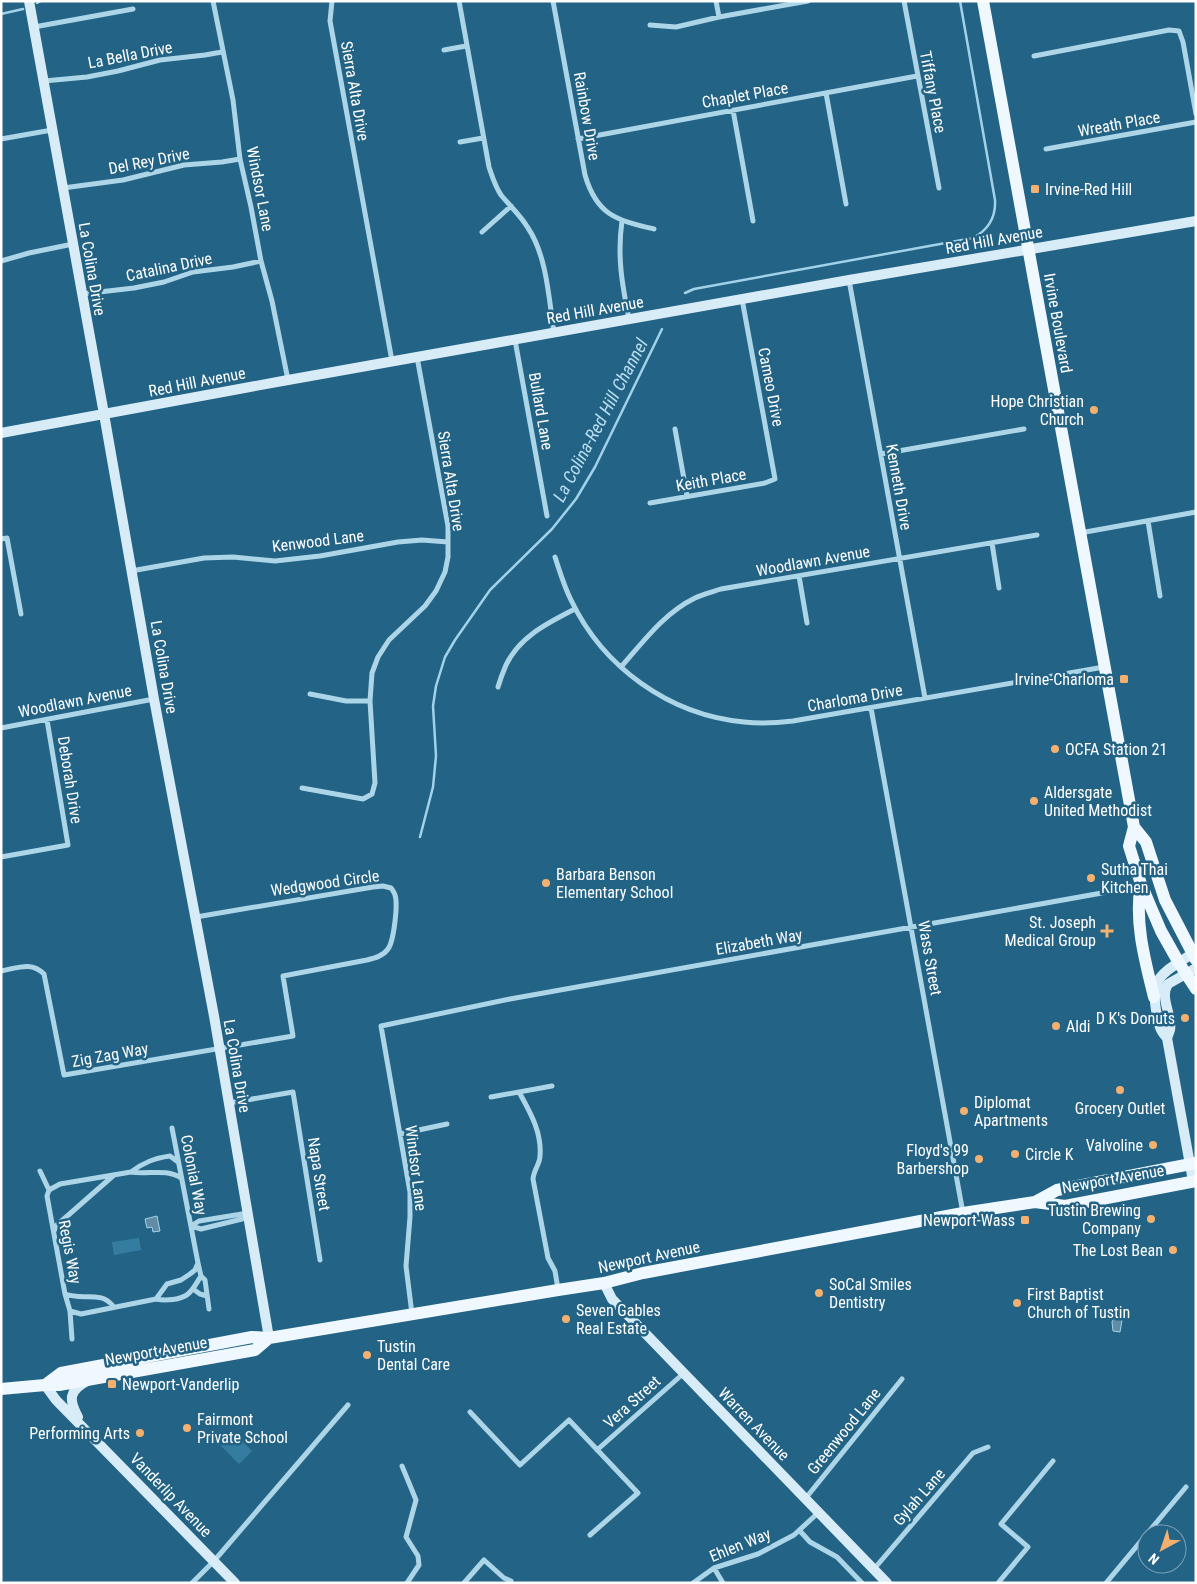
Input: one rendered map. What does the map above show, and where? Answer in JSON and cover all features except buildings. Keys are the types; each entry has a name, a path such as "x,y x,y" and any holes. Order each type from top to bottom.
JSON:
{"main road":[{"name":"Irvine Boulevard","path":"983,1 1134,827 1129,846 1141,884 1161,931 1186,968 1196,989"},
{"name":"Irvine Boulevard","path":"1134,827 1146,842 1165,900 1194,957"},
{"path":"1141,884 1138,901 1139,918 1146,965 1154,997"},
{"name":"Newport Avenue","path":"1035,1202 1057,1190 1193,1164"},
{"name":"Newport Avenue","path":"44,1384 61,1373 252,1337 269,1338 604,1283 643,1273 963,1213 1035,1202 1064,1206 1195,1181"},
{"name":"Newport Avenue","path":"1,1389 44,1384 59,1385 255,1350 269,1338"}],"street":[{"name":"La Colina Drive","path":"29,1 154,699 196,917 269,1338"},
{"name":"Windsor Lane","path":"213,1 233,100 240,159 288,380"},
{"name":"Sierra Alta Drive","path":"332,1 330,21 392,361"},
{"path":"459,1 489,166 494,182 528,228 538,246 554,333"},
{"name":"Rainbow Drive","path":"553,1 584,175 588,186 602,207 613,217 654,229"},
{"path":"716,1 719,17"},
{"path":"650,25 676,27 719,17 808,1"},
{"name":"Tiffany Place","path":"904,1 938,188"},
{"path":"33,27 134,9"},
{"path":"1034,56 1168,30 1179,31 1183,42 1196,114"},
{"path":"444,50 466,46"},
{"name":"La Bella Drive","path":"43,81 118,72 160,60 222,52"},
{"name":"Chaplet Place","path":"578,139 917,76"},
{"path":"826,93 846,204"},
{"path":"733,110 753,221"},
{"name":"Wreath Place","path":"1046,149 1196,122"},
{"path":"1,139 52,130"},
{"path":"460,142 483,138"},
{"name":"Del Rey Drive","path":"62,188 124,180 184,165 240,159"},
{"path":"482,232 511,206"},
{"path":"622,221 619,250 620,268 629,319"},
{"name":"Red Hill Avenue","path":"1,433 392,361 1196,221"},
{"path":"1,261 73,244"},
{"name":"Catalina Drive","path":"82,294 134,288 164,282 193,272 261,261"},
{"name":"Kenneth Drive","path":"849,280 924,698"},
{"name":"Cameo Drive","path":"742,299 775,479"},
{"name":"Bullard Lane","path":"515,340 547,516"},
{"name":"Sierra Alta Drive","path":"302,788 363,799 372,794 375,783 370,701 372,673 378,657 389,640 425,606 436,591 445,572 448,557 448,526 417,357"},
{"path":"881,454 1024,428"},
{"path":"675,430 687,496"},
{"name":"Keith Place","path":"650,503 765,483 775,479"},
{"path":"1080,533 1196,512"},
{"path":"1148,521 1160,596"},
{"name":"Woodlawn Avenue","path":"621,667 658,625 675,610 695,598 721,589 1037,535"},
{"path":"4,539 21,614"},
{"name":"Kenwood Lane","path":"131,571 204,558 233,557 275,561 320,556 398,542 422,540 448,542"},
{"path":"992,543 999,588"},
{"path":"555,557 563,583 576,609 597,642 621,667"},
{"path":"799,576 807,623"},
{"path":"498,687 506,665 521,643 537,630 576,609"},
{"name":"Charloma Drive","path":"621,667 651,691 683,707 707,715 764,724 871,708 1104,667"},
{"path":"310,694 346,701 370,701"},
{"name":"Woodlawn Avenue","path":"1,728 154,699"},
{"name":"Wass Street","path":"871,708 963,1213"},
{"name":"Deborah Drive","path":"1,857 68,845 47,720"},
{"name":"Elizabeth Way","path":"381,1026 510,999 912,928 1113,891 1141,884"},
{"name":"Wedgwood Circle","path":"196,917 373,886 391,888 395,894 393,935 388,948 380,956 283,976 293,1036 219,1048"},
{"path":"1194,957 1186,968 1168,984 1165,988 1165,995 1170,1029 1167,1038 1195,1181"},
{"name":"Zig Zag Way","path":"1,971 31,966 38,968 44,974 64,1075 219,1048"},
{"path":"1167,1038 1160,1031 1154,990 1161,976 1186,968"},
{"name":"Windsor Lane","path":"381,1026 410,1192 406,1266 412,1315"},
{"path":"491,1096 552,1086"},
{"name":"Napa Street","path":"229,1103 293,1092 320,1260"},
{"path":"519,1092 534,1118 538,1134 540,1156 539,1163 534,1169 533,1178 548,1258 555,1271 558,1290"},
{"path":"400,1134 447,1124"},
{"name":"Colonial Way","path":"172,1128 198,1263 201,1276 205,1280 209,1309"},
{"path":"132,1172 148,1161 160,1157 170,1156 178,1162"},
{"name":"Regis Way","path":"40,1171 50,1190 47,1196 65,1294 70,1311 72,1339"},
{"path":"50,1190 60,1184 132,1172 141,1174 170,1173 181,1178"},
{"path":"54,1231 57,1225 114,1175"},
{"name":"Colonial Way","path":"191,1226 199,1221 242,1214 247,1215"},
{"path":"156,1299 167,1284 181,1280 190,1274 195,1270 198,1263"},
{"path":"70,1311 81,1314 113,1306 156,1299 167,1300 184,1296 193,1289 201,1276"},
{"name":"Warren Avenue","path":"604,1283 612,1299 887,1583"},
{"path":"193,1289 207,1296"},
{"path":"65,1294 78,1298 99,1297 109,1301 113,1306"},
{"name":"Vera Street","path":"597,1450 684,1373"},
{"name":"Greenwood Lane","path":"805,1498 902,1379"},
{"path":"84,1427 73,1407 71,1397 74,1390 89,1380"},
{"name":"Vanderlip Avenue","path":"44,1384 56,1400 235,1583"},
{"path":"192,1583 214,1561 348,1405"},
{"path":"470,1412 520,1465 569,1420 638,1494 590,1535"},
{"name":"Gylah Lane","path":"874,1569 973,1453 988,1446"},
{"path":"998,1583 1028,1548 1001,1524 1053,1462"},
{"path":"402,1466 416,1500 406,1537 418,1556 419,1565 407,1583"},
{"path":"1106,1583 1186,1487"},
{"name":"Ehlen Way","path":"693,1583 714,1568 758,1554 800,1531 819,1512"},
{"path":"800,1531 810,1542 837,1558 862,1583"},
{"path":"464,1583 484,1560 504,1578 511,1581"},
{"path":"714,1568 723,1583"}],"shaded area":[{"path":"157,1216 160,1231 153,1232 152,1227 147,1228 145,1219"},
{"path":"139,1238 141,1250 114,1255 112,1242"},
{"path":"1116,1313 1123,1314 1120,1332 1113,1331 1112,1322"},
{"path":"234,1433 252,1451 239,1464 221,1446"}],"waterway":[{"path":"37,3 41,1"},
{"name":"La Colina-Red Hill Channel","path":"685,293 694,289 973,238 987,227 994,212 995,200 960,1"},
{"path":"1,14 23,9"},
{"name":"La Colina-Red Hill Channel","path":"420,837 433,787 436,756 433,706 436,686 445,657 490,590 552,529 576,499 595,467 662,329"}],"place":[{"name":"Irvine-Red Hill","path":"1035,189"},
{"name":"Hope Christian Church","path":"1094,410"},
{"name":"Irvine-Charloma","path":"1124,679"},
{"name":"OCFA Station 21","path":"1055,749"},
{"name":"Aldersgate United Methodist","path":"1034,801"},
{"name":"Sutha Thai Kitchen","path":"1091,878"},
{"name":"Barbara Benson Elementary School","path":"546,883"},
{"name":"St. Joseph Medical Group","path":"1107,931"},
{"name":"D K's Donuts","path":"1185,1018"},
{"name":"Aldi","path":"1056,1026"},
{"name":"Grocery Outlet","path":"1120,1090"},
{"name":"Diplomat Apartments","path":"964,1111"},
{"name":"Valvoline","path":"1153,1145"},
{"name":"Circle K","path":"1015,1154"},
{"name":"Floyd's 99 Barbershop","path":"979,1159"},
{"name":"Tustin Brewing Company","path":"1151,1219"},
{"name":"Newport-Wass","path":"1025,1220"},
{"name":"The Lost Bean","path":"1173,1250"},
{"name":"SoCal Smiles Dentistry","path":"819,1293"},
{"name":"First Baptist Church of Tustin","path":"1017,1303"},
{"name":"Seven Gables Real Estate","path":"566,1319"},
{"name":"Tustin Dental Care","path":"367,1355"},
{"name":"Newport-Vanderlip","path":"112,1384"},
{"name":"Fairmont Private School","path":"187,1428"},
{"name":"Performing Arts","path":"140,1433"}]}
